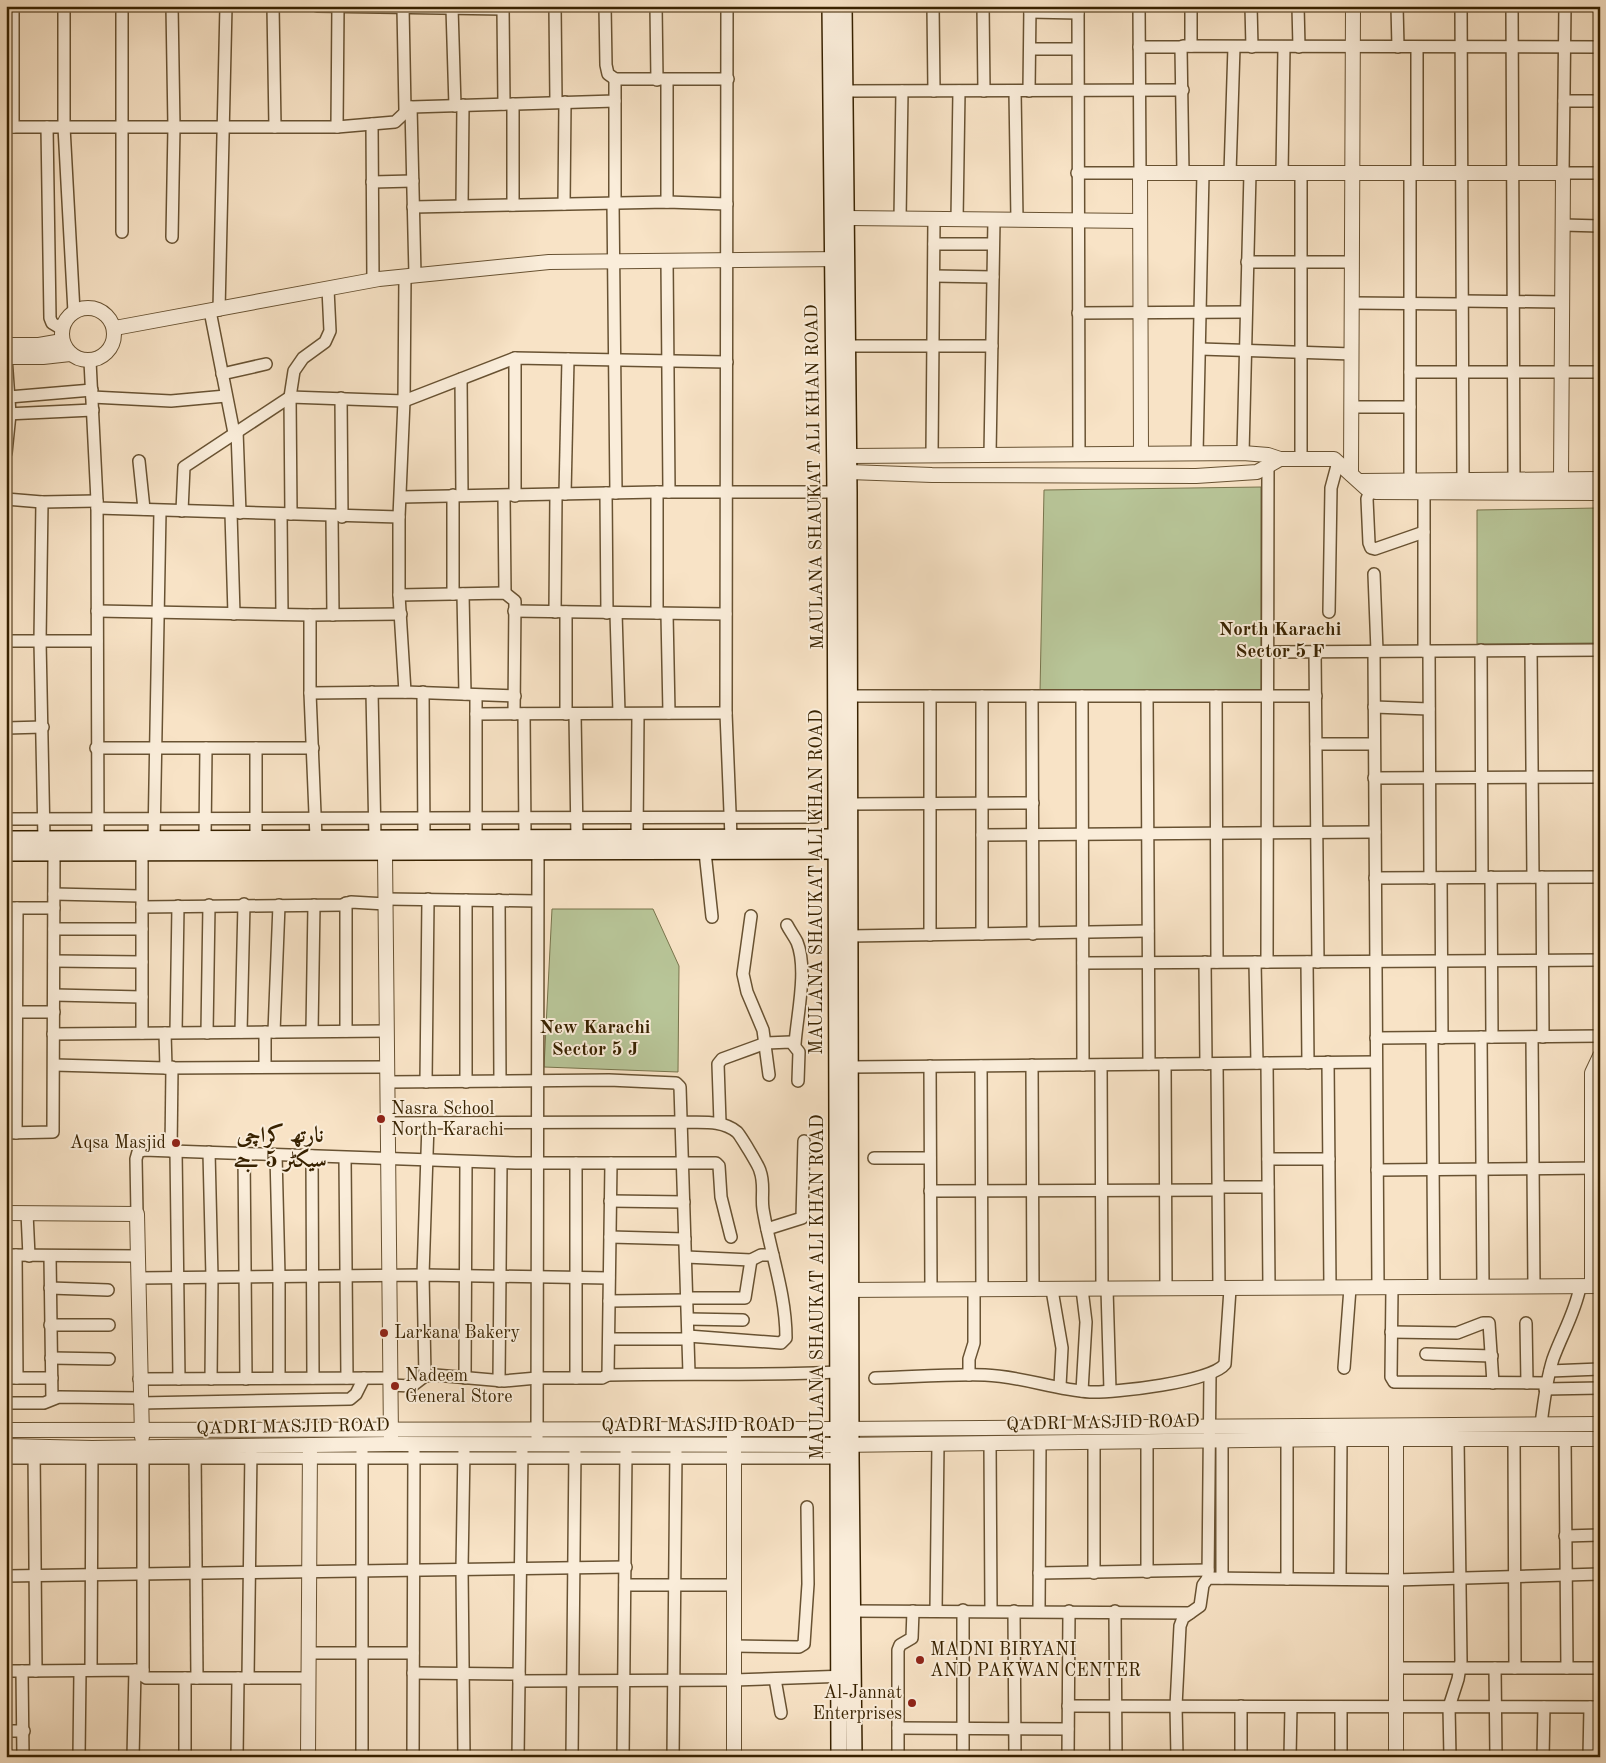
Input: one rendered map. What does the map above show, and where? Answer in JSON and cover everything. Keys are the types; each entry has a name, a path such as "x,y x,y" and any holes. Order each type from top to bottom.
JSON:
{"main road":[{"name":"MAULANA SHAUKAT ALI KHAN ROAD","path":"830,6 831,260 842,492 851,804 850,1067 844,1290 838,1372 845,1429"},
{"name":"MAULANA SHAUKAT ALI KHAN ROAD","path":"844,6 848,218 849,472 842,492 835,844 844,1290 846,1676 854,1757"},
{"path":"6,839 731,837 835,844"},
{"path":"6,854 705,852 851,844"},
{"name":"MAULANA SHAUKAT ALI KHAN ROAD","path":"839,1757 852,1612 844,1451"}],"street":[{"path":"13,6 10,127 224,128 337,126 395,122 408,109 615,100"},
{"path":"64,6 64,127 74,312"},
{"path":"122,6 122,232"},
{"path":"172,6 174,127 172,237"},
{"path":"226,6 224,128 215,310 222,374 235,432 234,614"},
{"path":"274,6 275,127"},
{"path":"317,6 504,8 513,205"},
{"path":"337,126 338,6"},
{"path":"555,6 564,204"},
{"path":"605,6 606,64 608,74 615,79 728,79"},
{"path":"656,6 662,80 667,202"},
{"path":"727,6 726,713 731,837"},
{"path":"933,6 934,91"},
{"path":"983,6 984,91"},
{"path":"1139,6 1141,453"},
{"path":"1183,173 1182,90 1191,6"},
{"path":"1251,6 1252,47"},
{"path":"1298,6 1299,47"},
{"path":"1353,6 1351,407 1360,482 1367,499 1369,543 1371,548 1424,532"},
{"path":"1398,6 1398,47"},
{"path":"1460,6 1463,481"},
{"path":"1512,6 1514,480"},
{"path":"1561,479 1565,6"},
{"path":"405,692 399,595 399,517 413,207 408,109 408,7"},
{"path":"452,8 459,106 462,206"},
{"path":"1030,91 1030,9 1078,9 1079,454"},
{"path":"1139,47 1600,47"},
{"path":"1230,173 1234,47"},
{"path":"1282,173 1284,47"},
{"path":"1410,480 1410,304 1417,47"},
{"path":"1030,48 1077,49"},
{"path":"615,79 611,493 612,613 619,713"},
{"path":"846,91 1182,90"},
{"path":"900,219 902,91"},
{"path":"957,220 959,91"},
{"path":"1015,91 1017,220"},
{"path":"1564,101 1600,101"},
{"path":"372,124 373,280"},
{"path":"47,127 50,318 62,335 70,354"},
{"path":"1077,173 1600,173"},
{"path":"1197,454 1203,173"},
{"path":"1243,454 1250,173"},
{"path":"1301,173 1301,458"},
{"path":"372,182 413,181"},
{"path":"413,207 667,202 727,204"},
{"path":"848,218 1140,221"},
{"path":"932,454 934,219"},
{"path":"990,455 994,220"},
{"path":"1563,225 1600,226"},
{"path":"934,244 993,244"},
{"path":"115,328 373,280 549,262 847,259"},
{"path":"667,260 668,362 663,492 662,614 669,713"},
{"path":"1247,262 1352,262"},
{"path":"934,276 993,277"},
{"path":"282,614 290,397 294,371 303,358 325,342 330,331 328,289"},
{"path":"1353,303 1562,302"},
{"path":"6,453 8,392 6,357 43,357 70,354 90,361 105,356 114,343 115,328 109,317 98,309 86,308 74,312 66,320 62,335"},
{"path":"1078,313 1246,312"},
{"path":"6,345 39,345 62,335"},
{"path":"848,346 992,346"},
{"path":"1200,349 1352,354"},
{"path":"182,511 184,466 290,397 404,401 514,358 726,362"},
{"path":"505,593 514,358"},
{"path":"568,359 560,494 560,612 571,714 577,837"},
{"path":"90,361 97,504 96,748 98,839"},
{"path":"222,374 266,364"},
{"path":"1410,372 1600,372"},
{"path":"461,379 458,594 471,695 476,714 476,838"},
{"path":"8,392 92,394 171,401 226,396"},
{"path":"333,615 341,398"},
{"path":"1351,407 1410,407"},
{"path":"8,414 93,410"},
{"path":"849,456 1141,453 1243,454 1272,460 1324,457 1338,462 1360,482 1424,493 1600,493"},
{"path":"1053,454 1053,475"},
{"path":"849,472 932,475 1196,476 1257,472 1272,460"},
{"path":"1270,1288 1268,1159 1262,1063 1261,962 1267,833 1267,652 1272,460"},
{"path":"139,461 144,509"},
{"path":"1329,612 1331,488 1338,462"},
{"path":"1360,482 1600,479"},
{"path":"400,497 663,492 842,492"},
{"path":"1424,493 1430,778 1441,961 1433,1170 1434,1288"},
{"path":"6,499 97,504 160,511 337,517 399,517"},
{"path":"42,502 40,641 44,839"},
{"path":"154,839 160,511"},
{"path":"1374,574 1377,1170 1385,1288 1391,1332 1391,1377 1394,1382 1527,1383 1546,1386 1600,1388"},
{"path":"399,595 505,593 515,601 515,696 519,714 525,838"},
{"path":"97,611 310,615 401,614"},
{"path":"514,611 726,614"},
{"path":"310,615 310,693 316,838"},
{"path":"6,641 97,641"},
{"path":"1481,650 1482,778 1492,961 1486,1037 1482,1169 1483,1287"},
{"path":"1531,650 1532,777 1543,961 1533,1169 1534,1287"},
{"path":"1267,652 1600,650"},
{"path":"1308,1063 1317,833 1315,652"},
{"path":"372,692 375,838"},
{"path":"310,693 423,692 515,696"},
{"path":"423,692 424,838"},
{"path":"848,696 1316,696"},
{"path":"930,696 930,935"},
{"path":"982,696 982,934"},
{"path":"1032,696 1033,934"},
{"path":"1082,696 1083,1065"},
{"path":"1147,696 1149,1064"},
{"path":"875,1378 968,1375 1009,1376 1082,1391 1110,1390 1169,1384 1210,1374 1220,1370 1225,1364 1225,1289 1211,1064 1211,962 1216,833 1216,696"},
{"path":"1374,707 1429,709"},
{"path":"476,714 726,713"},
{"path":"637,837 638,714"},
{"path":"6,728 42,727"},
{"path":"1316,744 1374,744"},
{"path":"96,748 313,748"},
{"path":"206,748 206,838"},
{"path":"256,748 256,838"},
{"path":"1374,778 1600,777"},
{"path":"851,804 1033,803"},
{"path":"6,819 815,817"},
{"path":"982,834 1375,832"},
{"path":"537,1444 538,852"},
{"path":"705,852 712,917"},
{"path":"54,854 54,894 54,908 54,1065 53,1132 11,1133 12,908 54,908"},
{"path":"142,854 142,1033"},
{"path":"385,854 391,1437"},
{"path":"1375,878 1600,877"},
{"path":"54,894 178,906 244,904 314,905 428,899 537,901"},
{"path":"426,1082 428,899"},
{"path":"466,900 466,1082"},
{"path":"499,900 500,1081"},
{"path":"241,1032 244,904"},
{"path":"346,904 346,1031"},
{"path":"207,1033 209,905"},
{"path":"265,1066 270,1032 279,905"},
{"path":"312,1031 314,905"},
{"path":"178,906 169,1068 179,1379"},
{"path":"751,916 743,974 747,992 760,1022 766,1043 769,1075"},
{"path":"787,925 797,943 800,960 801,978 795,1044 799,1052 798,1081"},
{"path":"54,929 142,929"},
{"path":"850,936 1148,931"},
{"path":"1083,963 1600,960"},
{"path":"54,962 142,962"},
{"path":"54,995 142,997"},
{"path":"12,1012 54,1012"},
{"path":"54,1034 387,1031"},
{"path":"1376,1038 1600,1036"},
{"path":"720,1123 719,1062 766,1043 791,1042 795,1044"},
{"path":"1541,1424 1550,1371 1573,1316 1591,1286 1596,1168 1592,1073 1600,1056"},
{"path":"1328,1062 1330,1288"},
{"path":"850,1067 1376,1062"},
{"path":"1165,1064 1166,1289"},
{"path":"54,1065 169,1068 265,1066 386,1067"},
{"path":"1032,1065 1033,1290"},
{"path":"1101,1065 1102,1191 1107,1365 1110,1390"},
{"path":"930,1066 931,1290"},
{"path":"968,1375 969,1359 974,1342 978,1290 981,1191 981,1066"},
{"path":"387,1082 618,1080 676,1083 680,1087 682,1122 689,1373"},
{"path":"388,1123 720,1123 739,1134 760,1168 763,1179 763,1207 772,1255 785,1302 784,1341 688,1338 609,1339"},
{"path":"425,1376 423,1275 428,1124"},
{"path":"767,1229 802,1218 804,1141"},
{"path":"133,1757 144,1574 143,1453 139,1379 136,1159 138,1152 144,1150 501,1163 683,1162 719,1164 720,1197 730,1237"},
{"path":"209,1152 212,1277 211,1379"},
{"path":"244,1154 246,1378"},
{"path":"276,1155 280,1276 280,1378"},
{"path":"312,1156 313,1378"},
{"path":"345,1158 347,1378"},
{"path":"874,1158 930,1158"},
{"path":"1268,1159 1329,1159"},
{"path":"465,1378 466,1162"},
{"path":"499,1381 501,1163"},
{"path":"576,1163 576,1378"},
{"path":"608,1375 611,1163"},
{"path":"1377,1170 1596,1168"},
{"path":"930,1191 1102,1191 1268,1187"},
{"path":"610,1201 684,1202"},
{"path":"6,1213 137,1214"},
{"path":"27,1213 29,1256"},
{"path":"610,1237 685,1239"},
{"path":"52,1378 12,1378 11,1255 138,1256"},
{"path":"686,1257 751,1260 761,1255 772,1255"},
{"path":"50,1256 52,1400"},
{"path":"609,1301 745,1298 751,1260"},
{"path":"138,1278 389,1275 537,1275 609,1278"},
{"path":"844,1290 1591,1286"},
{"path":"50,1288 108,1290"},
{"path":"1344,1368 1350,1288"},
{"path":"1082,1289 1086,1322 1082,1391"},
{"path":"1052,1290 1062,1348 1060,1386"},
{"path":"688,1319 742,1320"},
{"path":"1391,1332 1457,1333 1488,1323 1491,1326 1493,1383"},
{"path":"1526,1323 1527,1383"},
{"path":"50,1325 109,1325"},
{"path":"1426,1354 1492,1356"},
{"path":"51,1358 109,1359"},
{"path":"1550,1371 1600,1369"},
{"path":"139,1379 364,1378 412,1386 425,1376 435,1375 499,1381 538,1378 602,1378 608,1375 689,1373 770,1375 838,1372"},
{"path":"1210,1374 1209,1425 1216,1441 1222,1578"},
{"path":"258,1378 258,1401"},
{"path":"6,1408 6,1403 44,1403 59,1397 140,1401 350,1400 356,1394 364,1378"},
{"name":"QADRI MASJID ROAD","path":"6,1430 142,1430 391,1437 537,1430 1600,1424"},
{"path":"734,1430 734,1757"},
{"name":"QADRI MASJID ROAD","path":"391,1437 414,1450 464,1451 522,1450 537,1444 575,1451 844,1451 938,1443 1341,1439 1600,1439"},
{"name":"QADRI MASJID ROAD","path":"6,1446 34,1452 92,1453 362,1452 391,1437"},
{"path":"1340,1579 1341,1439"},
{"path":"1396,1439 1396,1757"},
{"path":"1450,1757 1449,1707 1461,1668 1458,1439"},
{"path":"1514,1439 1515,1668"},
{"path":"1565,1439 1567,1668"},
{"path":"1287,1440 1287,1579"},
{"path":"1177,1757 1176,1706 1180,1626 1183,1618 1200,1606 1203,1586 1208,1574 1216,1441"},
{"path":"1094,1442 1094,1573"},
{"path":"1147,1442 1147,1572"},
{"path":"936,1611 938,1443"},
{"path":"990,1443 990,1611"},
{"path":"1039,1611 1040,1443"},
{"path":"362,1757 362,1452 414,1450 412,1757"},
{"path":"518,1757 522,1450 575,1451 572,1757"},
{"path":"237,1757 249,1572 251,1451"},
{"path":"464,1451 462,1569 464,1757"},
{"path":"623,1757 626,1451"},
{"path":"673,1757 676,1451"},
{"path":"6,1458 34,1452 36,1671"},
{"path":"185,1757 196,1573 195,1452"},
{"path":"308,1757 310,1452"},
{"path":"79,1757 92,1574 92,1453"},
{"path":"734,1646 799,1647 804,1644 808,1584 807,1507"},
{"path":"1566,1536 1600,1535"},
{"path":"6,1576 626,1567"},
{"path":"1039,1573 1147,1572 1208,1574 1222,1578 1395,1580 1600,1574"},
{"path":"626,1585 734,1584"},
{"path":"852,1612 963,1610 1190,1613"},
{"path":"963,1610 963,1757"},
{"path":"898,1757 898,1650 900,1646 912,1638 913,1611"},
{"path":"1014,1611 1014,1757"},
{"path":"1068,1757 1069,1611"},
{"path":"1115,1611 1116,1757"},
{"path":"309,1653 413,1654"},
{"path":"1396,1668 1600,1668"},
{"path":"1494,1668 1496,1757"},
{"path":"139,1670 146,1678 309,1678"},
{"path":"6,1671 139,1670"},
{"path":"22,1671 23,1757"},
{"path":"413,1673 463,1674 572,1681 734,1680 846,1676"},
{"path":"775,1679 781,1713"},
{"path":"1068,1706 1595,1707 1590,1757"},
{"path":"1240,1706 1241,1757"},
{"path":"1290,1706 1290,1757"},
{"path":"1341,1707 1341,1757"},
{"path":"1543,1757 1544,1707"},
{"path":"898,1728 1068,1729"},
{"path":"6,1731 24,1731"}],"green space":[{"path":"1261,487 1261,690 1040,692 1044,490"},
{"path":"1598,508 1597,643 1477,644 1477,510"},
{"path":"552,909 653,909 679,966 678,1072 544,1067"}],"place":[{"name":"Nasra School North Karachi","path":"381,1119"},
{"name":"Aqsa Masjid","path":"176,1143"},
{"name":"Larkana Bakery","path":"384,1333"},
{"name":"Nadeem General Store","path":"395,1386"},
{"name":"MADNI BIRYANI AND PAKWAN CENTER","path":"920,1660"},
{"name":"Al-Jannat Enterprises","path":"912,1703"}],"district":[{"name":"North Karachi Sector 5 F","path":"1280,641"},
{"name":"New Karachi Sector 5 J","path":"595,1039"},
{"name":"نارتھ کراچی سیکٹر 5 جے","path":"280,1148"}]}
